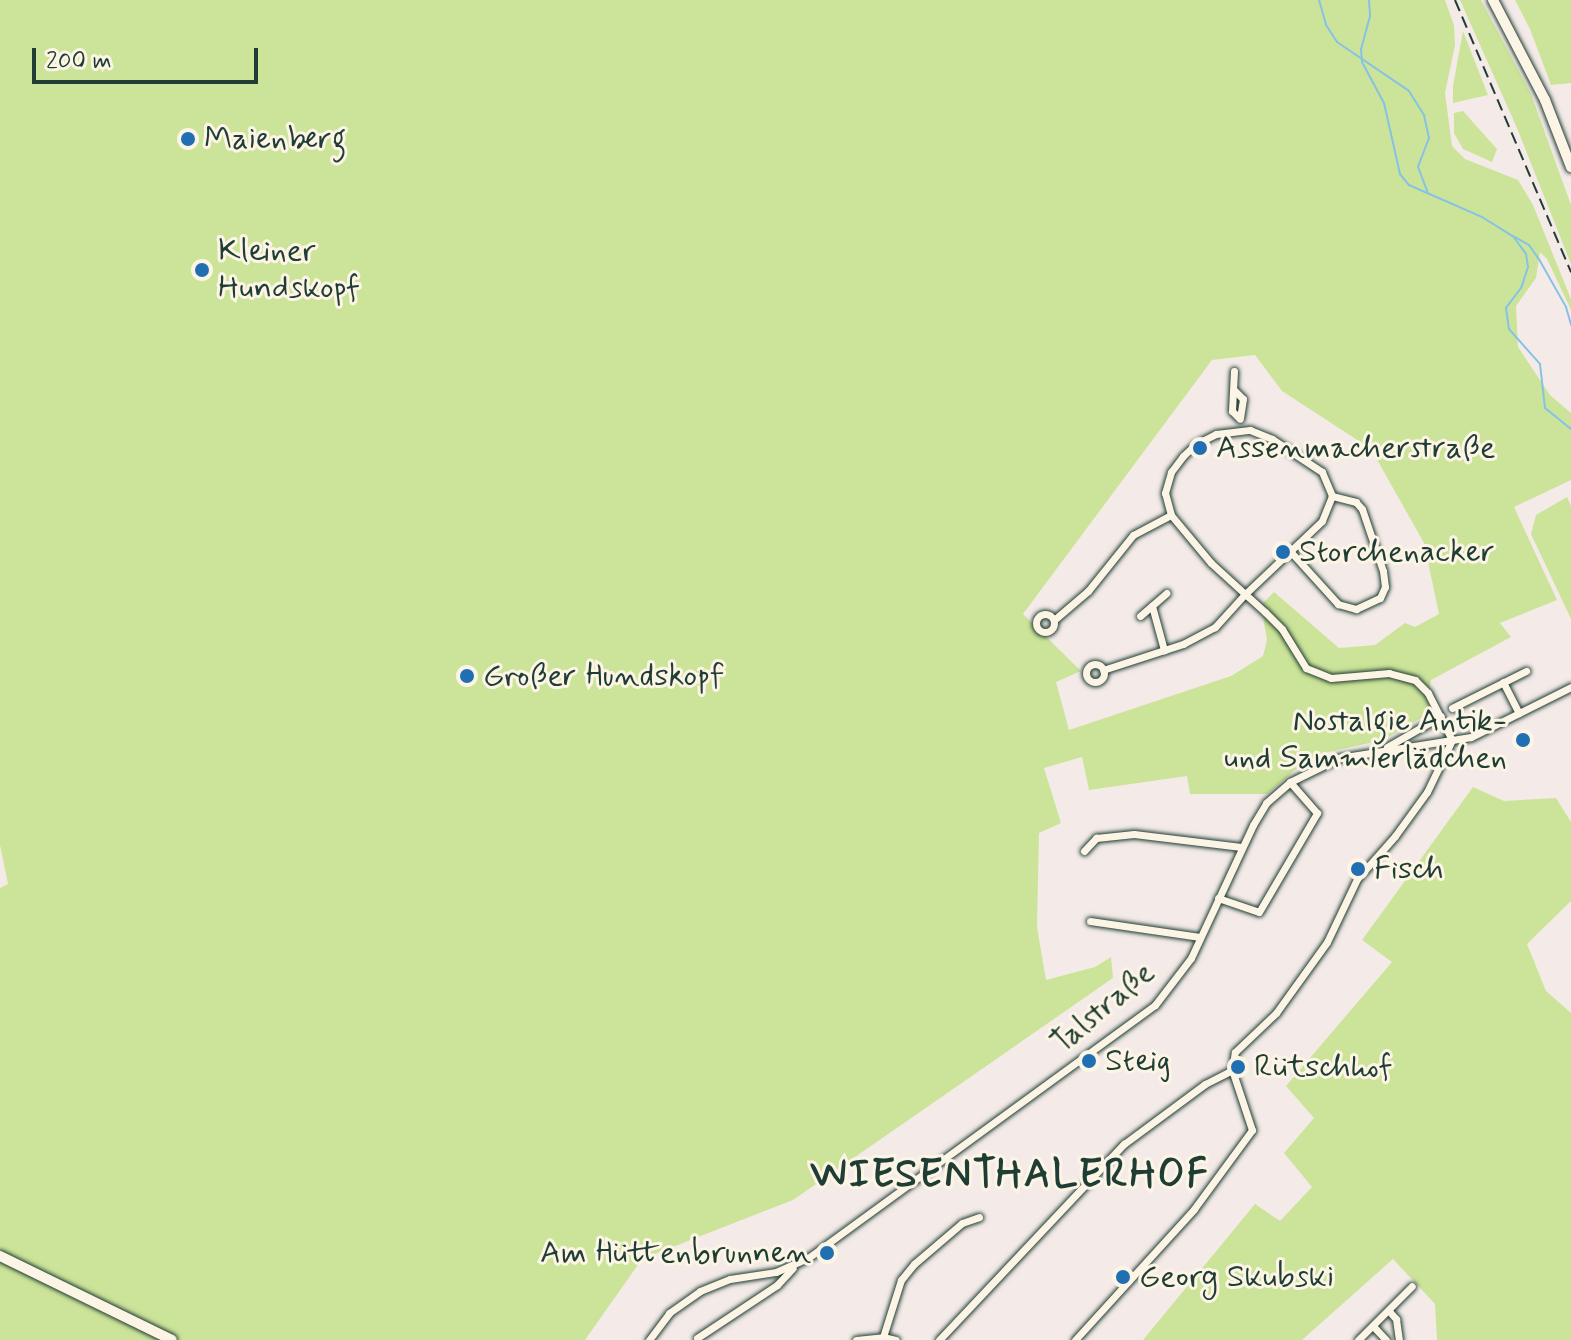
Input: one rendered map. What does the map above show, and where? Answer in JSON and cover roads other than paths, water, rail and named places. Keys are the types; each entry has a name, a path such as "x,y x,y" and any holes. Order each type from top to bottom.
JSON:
{"street":[{"path":"1493,0 1545,100 1570,165"},
{"path":"1234,371 1232,411 1239,418 1240,429"},
{"path":"1075,1340 1194,1209 1252,1130 1232,1070 1235,1052 1276,1013 1327,942 1357,879 1395,836 1427,792 1452,740 1425,688 1403,675 1389,673 1341,679 1306,668 1282,629 1245,594 1211,563 1171,515 1165,493 1171,472 1183,456 1203,440 1240,429 1262,434 1322,472 1332,496 1322,521 1245,594 1215,627 1164,650 1103,670"},
{"path":"1290,551 1338,604 1356,609 1380,598 1385,587 1383,571 1362,509 1356,502 1332,496"},
{"path":"1054,620 1088,591 1133,535 1171,515"},
{"path":"1140,616 1166,593"},
{"path":"1152,606 1164,650"},
{"path":"1452,708 1526,671"},
{"path":"1503,682 1519,713"},
{"name":"Talstraße","path":"697,1338 777,1285 795,1266 1155,1005 1184,969 1241,847 1266,803 1290,782 1339,758 1471,737 1571,687"},
{"name":"Talstraße","path":"1381,750 1441,716"},
{"path":"1218,898 1259,912 1317,813 1290,782"},
{"path":"1084,851 1096,838 1134,834 1241,847"},
{"path":"1090,921 1200,937"},
{"path":"939,1340 1124,1144 1183,1100 1232,1070"},
{"path":"883,1337 901,1280 914,1264 962,1223 979,1217"},
{"path":"0,1256 172,1340"},
{"name":"Talstraße","path":"649,1340 669,1313 700,1291 730,1279 795,1266"},
{"path":"1358,1340 1412,1286"},
{"path":"1389,1311 1396,1319 1399,1340"},
{"path":"1373,1326 1386,1340"},
{"path":"856,1340 883,1337 896,1340"}],"waterway":[{"path":"1319,0 1326,25 1337,42 1409,91 1424,115 1429,138 1418,167 1427,191"},
{"path":"1369,0 1370,16 1361,50 1362,62 1384,103 1400,174 1409,185 1482,217 1513,236 1526,254 1528,267 1521,288 1506,308 1509,329 1540,364 1545,408 1571,429"},
{"path":"1515,237 1529,245 1540,261 1566,307 1571,325"}],"railway":[{"path":"1455,0 1571,272"}],"place":[{"name":"Maienberg","path":"188,139"},
{"name":"Kleiner Hundskopf","path":"202,270"},
{"name":"Assenmacherstraße","path":"1200,448"},
{"name":"Storchenacker","path":"1283,552"},
{"name":"Großer Hundskopf","path":"467,676"},
{"name":"Nostalgie Antik- und Sammlerlädchen","path":"1523,740"},
{"name":"Fisch","path":"1358,869"},
{"name":"Steig","path":"1089,1061"},
{"name":"Rütschhof","path":"1238,1067"},
{"name":"Am Hüttenbrunnen","path":"827,1253"},
{"name":"Georg Skubski","path":"1123,1277"}],"district":[{"name":"WIESENTHALERHOF","path":"1010,1175"}]}
